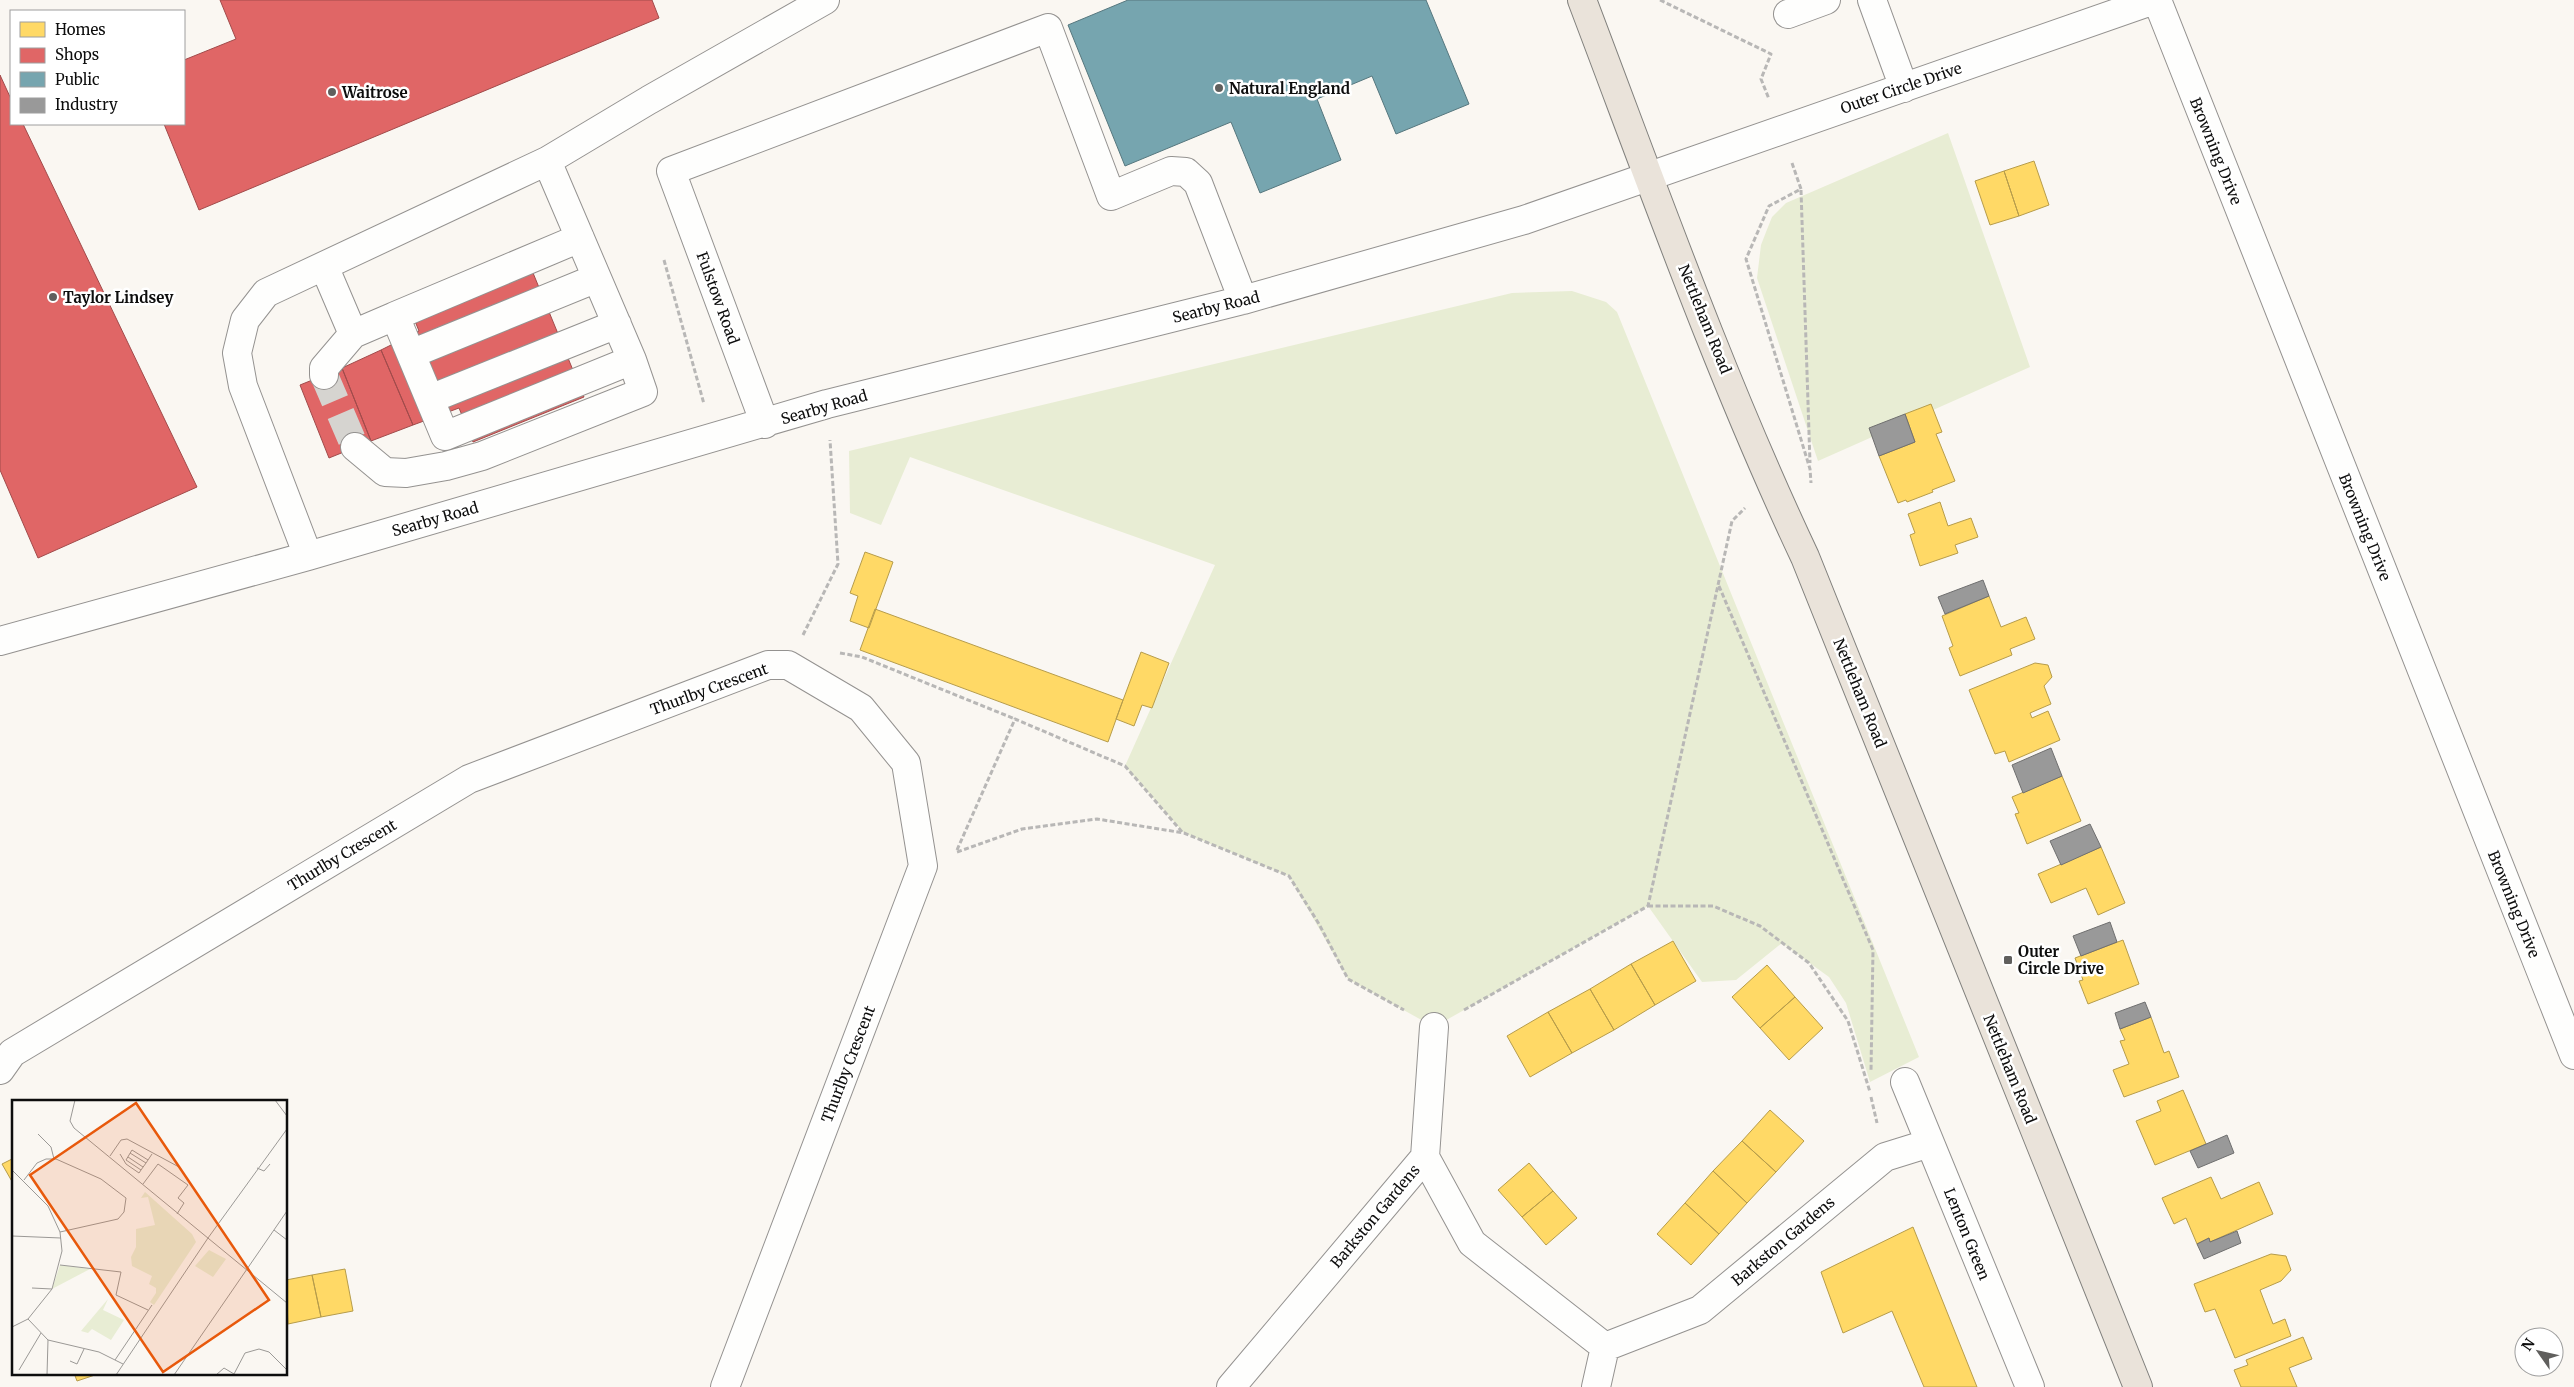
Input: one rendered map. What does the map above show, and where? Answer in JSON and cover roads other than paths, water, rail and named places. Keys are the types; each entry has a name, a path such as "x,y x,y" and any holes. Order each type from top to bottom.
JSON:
{"main road":[{"name":"Nettleham Road","path":"1582,0 1648,176 1770,483 1806,558 2138,1387"}],"street":[{"path":"308,556 243,386 237,353 245,320 266,293 547,162 649,100 825,0"},
{"path":"1788,14 1826,0"},
{"path":"1872,0 1904,88"},
{"name":"Outer Circle Drive","path":"1648,176 2155,0"},
{"name":"Browning Drive","path":"2155,0 2574,1055"},
{"name":"Fulstow Road","path":"765,424 671,172 1048,28 1110,196 1170,171 1186,172 1198,183 1243,300"},
{"path":"355,447 385,472 406,473 482,456 643,392 632,360 598,278 547,162"},
{"name":"Searby Road","path":"0,642 308,556 714,439 827,404 1243,300 1524,220 1648,176"},
{"path":"324,375 324,368 353,334 580,238"},
{"path":"324,266 353,334"},
{"path":"411,354 598,278"},
{"path":"395,316 445,436 632,360"},
{"path":"430,399 617,324"},
{"name":"Thurlby Crescent","path":"0,1070 12,1053 469,779 768,665 788,665 861,708 906,763 923,866 725,1387"},
{"path":"1425,1157 1434,1027"},
{"name":"Lenton Green","path":"1905,1082 2030,1387"},
{"name":"Barkston Gardens","path":"1231,1387 1425,1157 1472,1243 1605,1347 1700,1310 1885,1156 1930,1142"},
{"path":"1596,1387 1605,1347"}],"tunnel":[{"path":"324,375 355,447"}],"place":[{"name":"Natural England","path":"1219,88"},
{"name":"Waitrose","path":"332,92"},
{"name":"Taylor Lindsey","path":"53,297"},
{"name":"Outer Circle Drive","path":"2008,960"}]}
